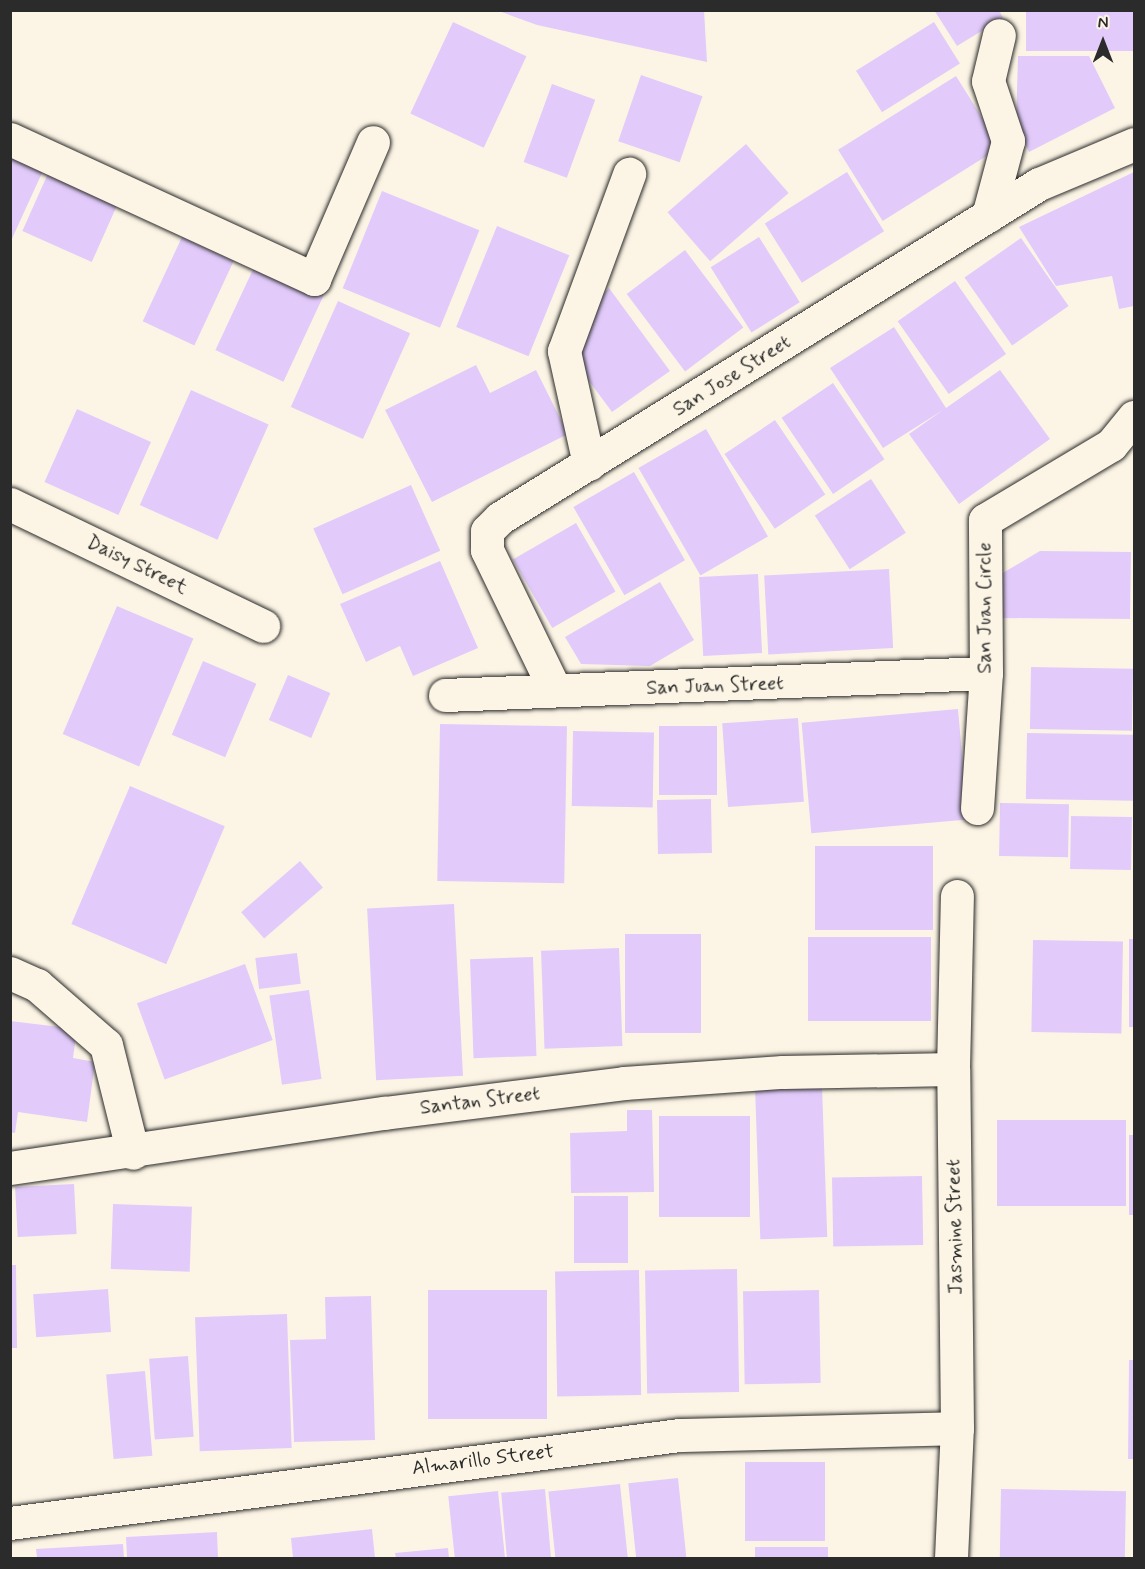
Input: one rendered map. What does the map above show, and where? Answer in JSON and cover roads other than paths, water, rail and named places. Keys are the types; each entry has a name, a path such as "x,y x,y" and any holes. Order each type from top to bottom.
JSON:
{"street":[{"path":"988,216 1008,141 988,81 999,35"},
{"path":"10,140 314,279 373,142"},
{"name":"San Jose Street","path":"555,690 487,550 487,531 500,518 1039,184 1134,144"},
{"path":"589,464 564,351 628,174"},
{"name":"San Juan Circle","path":"977,808 986,673 985,520 1111,445 1134,417"},
{"name":"Daisy Street","path":"10,504 263,626"},
{"name":"San Juan Street","path":"445,695 555,690 724,687 986,673"},
{"name":"Jasmine Street","path":"951,1558 957,1428 953,1069 957,896"},
{"path":"10,973 37,985 106,1045 133,1153"},
{"name":"Santan Street","path":"10,1168 133,1153 384,1113 624,1083 783,1072 953,1069"},
{"name":"Almarillo Street","path":"10,1523 679,1435 957,1428"}]}
